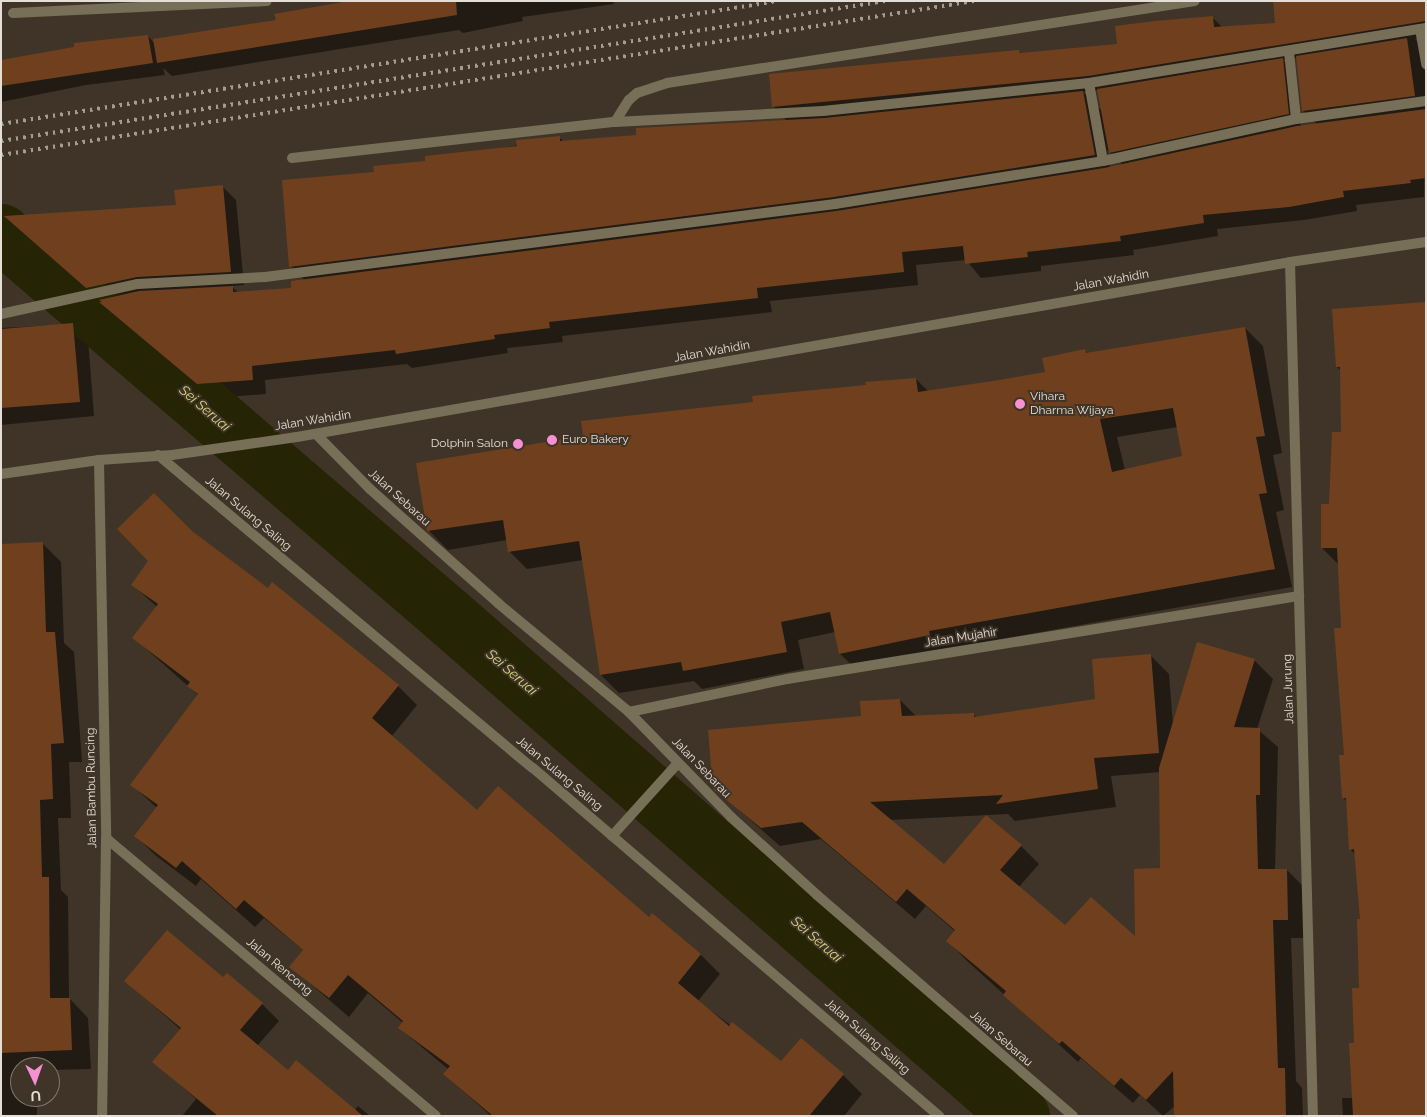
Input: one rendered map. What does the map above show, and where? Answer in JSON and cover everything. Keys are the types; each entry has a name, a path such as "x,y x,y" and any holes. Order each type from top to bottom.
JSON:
{"street":[{"path":"13,13 267,1"},
{"path":"615,122 629,100 638,94 667,83 1195,1"},
{"path":"292,158 615,122 823,111 1088,83 1288,52 1423,28 1426,64"},
{"path":"1288,52 1296,118"},
{"path":"1088,83 1104,161"},
{"path":"1,314 31,309 92,292 138,284 265,277 835,204 1104,161 1296,118 1426,101"},
{"name":"Jalan Wahidin","path":"1,474 99,460 172,455 296,438 1290,262 1426,242"},
{"name":"Jalan Jurung","path":"1290,262 1313,1116"},
{"name":"Jalan Sebarau","path":"316,434 399,515 629,712 732,817 817,895 1073,1116"},
{"name":"Jalan Sulang Saling","path":"158,455 612,836 939,1116"},
{"name":"Jalan Bambu Runcing","path":"99,460 106,838 102,1116"},
{"name":"Jalan Mujahir","path":"629,712 787,680 1299,596"},
{"path":"612,836 678,763"},
{"name":"Jalan Rencong","path":"106,838 436,1116"}],"building":[{"path":"349,1 456,1 457,15 157,63 153,39 276,20 274,14"},
{"path":"1273,1 1426,1 1426,21 1088,76 772,107 769,74 1019,50 1020,53 1117,44 1115,26 1155,21 1213,16 1214,27 1275,23"},
{"path":"148,35 153,63 1,86 1,60 74,47 74,43"},
{"path":"1407,38 1415,96 1302,111 1296,56"},
{"path":"1283,58 1289,114 1109,153 1097,89"},
{"path":"1083,91 1095,155 834,197 289,267 282,180 374,172 373,166 425,161 425,156 517,146 516,140 560,136 560,141 636,135 636,128 824,118"},
{"path":"1426,109 1426,178 1410,180 1411,183 1343,191 1344,197 1289,207 1203,215 1204,223 1120,236 1121,241 1027,252 1028,257 965,264 963,246 902,252 904,272 757,288 758,298 549,322 550,328 494,335 495,339 396,354 395,350 252,366 253,380 197,384 99,302 102,302 99,300 139,291 233,286 233,292 291,288 291,281 836,211 1104,168 1297,126"},
{"path":"223,185 231,272 137,277 86,288 4,216 176,205 174,190"},
{"path":"1426,302 1426,1116 1353,1116 1349,1043 1354,1043 1352,988 1359,988 1357,919 1360,919 1354,849 1349,850 1346,798 1342,798 1339,755 1344,755 1334,628 1341,628 1337,548 1321,548 1321,504 1329,504 1332,432 1341,432 1340,367 1336,367 1332,309"},
{"path":"73,323 80,402 1,408 1,329"},
{"path":"1245,327 1265,436 1256,437 1267,493 1259,494 1275,569 929,631 930,635 839,654 830,612 781,622 787,652 683,671 681,662 600,675 579,541 508,552 503,520 427,531 416,463 583,436 581,421 753,402 752,396 866,385 865,382 916,378 918,392 1045,372 1042,358 1085,349 1086,353","holes":["1173,408 1182,456 1112,472 1100,419"]},
{"path":"154,493 192,531 268,588 272,582 399,685 372,718 477,810 498,786 649,917 652,913 701,954 678,983 729,1026 732,1022 781,1061 801,1038 844,1074 809,1116 493,1116 443,1074 450,1066 398,1028 403,1021 348,975 329,998 289,967 303,950 244,900 236,909 182,861 176,868 134,836 158,805 130,785 198,694 187,686 190,682 132,638 158,604 131,585 148,561 117,529"},
{"path":"43,542 46,632 55,632 64,743 51,744 53,799 40,800 42,877 49,877 50,998 70,998 72,1050 1,1053 1,544"},
{"path":"1197,642 1255,659 1234,727 1260,728 1260,795 1256,795 1258,869 1287,869 1288,920 1273,920 1278,1068 1285,1068 1286,1116 1174,1116 1173,1071 1146,1100 1121,1078 1114,1086 1062,1041 1059,1044 1003,995 1006,991 946,941 955,930 907,889 896,902 802,822 761,828 713,789 708,730 861,716 860,701 900,699 902,716 974,713 974,717 1095,699 1092,659 1151,654 1159,753 1094,758 1098,789 996,804 1003,795 870,802 944,864 986,815 1022,845 1000,870 1065,925 1091,897 1135,936 1134,869 1160,868 1159,768"},
{"path":"167,930 223,977 227,973 263,1003 240,1030 288,1070 296,1060 363,1116 218,1116 152,1062 181,1028 124,981"}],"waterway":[{"name":"Sei Seruai","path":"1,233 450,618 1020,1116"}],"railway":[{"path":"1,124 778,1"},
{"path":"1,141 885,1"},
{"path":"1,155 974,1"}],"place":[{"name":"Vihara Dharma Wijaya","path":"1020,404"},
{"name":"Euro Bakery","path":"552,440"},
{"name":"Dolphin Salon","path":"518,444"}]}
